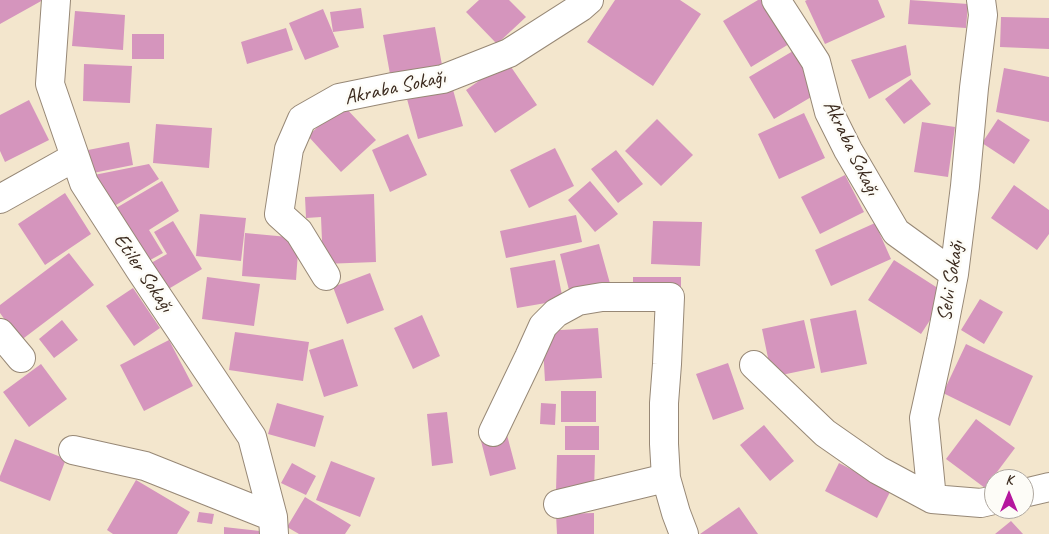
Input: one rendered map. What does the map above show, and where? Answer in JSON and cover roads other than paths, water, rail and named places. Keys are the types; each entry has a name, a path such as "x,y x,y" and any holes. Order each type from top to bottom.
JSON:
{"street":[{"name":"Etiler Sokağı","path":"56,0 50,84 84,183 252,437 273,526"},
{"name":"Akraba Sokağı","path":"326,276 298,232 279,214 290,149 302,119 339,98 443,79 508,53 589,0"},
{"name":"Akraba Sokağı","path":"776,0 816,62 829,112 848,150 896,232 954,274"},
{"name":"Selvi Sokağı","path":"932,499 924,418 954,274 983,16 980,0"},
{"path":"0,198 75,157"},
{"path":"492,432 543,326 556,313 578,301 602,297 670,297 664,403 666,478 684,534"},
{"path":"0,333 21,358"},
{"path":"754,365 825,433 878,470 932,499 984,502"},
{"path":"72,450 145,466 273,526"},
{"path":"558,504 666,478"},
{"path":"1034,491 1049,488"}]}
